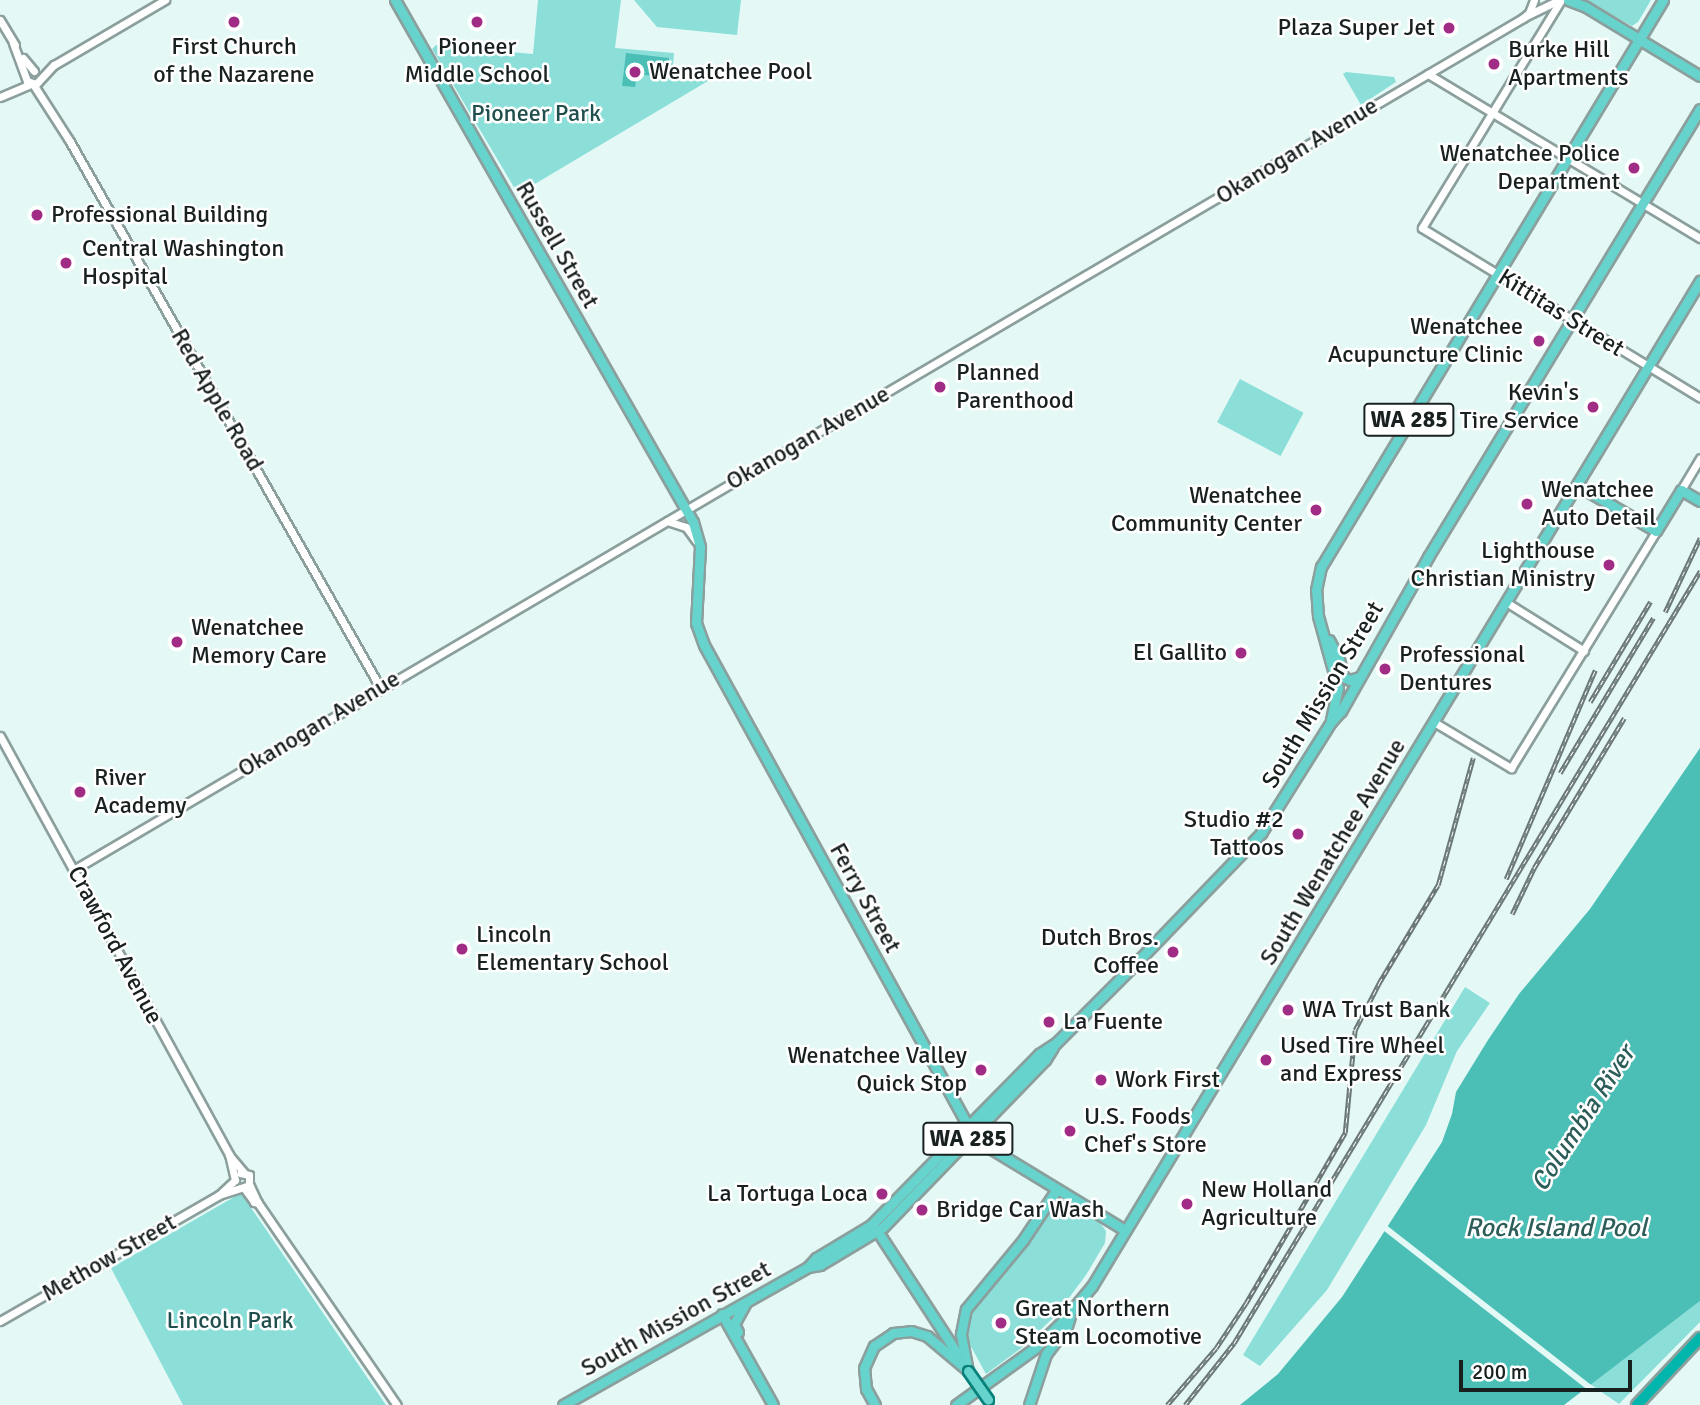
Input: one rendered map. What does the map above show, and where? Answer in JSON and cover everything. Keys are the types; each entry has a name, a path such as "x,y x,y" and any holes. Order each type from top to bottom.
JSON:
{"highway":[{"path":"1637,1405 1700,1338"}],"main road":[{"name":"Russell Street","path":"395,0 685,509"},
{"path":"1568,0 1700,76"},
{"name":"WA 285","path":"1331,722 1338,688 1315,600 1321,567 1662,0"},
{"name":"South Mission Street","path":"563,1405 808,1267 816,1258 875,1228 971,1130 1040,1054 1056,1043 1261,833 1331,722 1341,711 1571,320 1646,204 1700,109"},
{"name":"South Wenatchee Avenue","path":"956,1405 1027,1354 1072,1310 1125,1230 1700,281"},
{"path":"1577,485 1656,531 1681,490 1700,501"},
{"name":"Ferry Street","path":"685,509 698,534 700,547 696,623 704,645 971,1130 980,1142 1125,1230"},
{"path":"1323,634 1335,650 1343,677 1350,680 1359,677"},
{"path":"968,1371 961,1334 966,1309 1023,1240 1057,1189"},
{"path":"875,1228 990,1403"},
{"path":"743,1349 744,1344 734,1324 748,1300"},
{"path":"1029,1405 1046,1354 1067,1326 1072,1310"},
{"path":"722,1314 773,1405"},
{"path":"876,1405 866,1389 864,1368 874,1346 893,1333 911,1331 927,1336 968,1371"}],"street":[{"path":"3,95 36,82 54,65 165,0"},
{"name":"Okanogan Avenue","path":"75,869 1523,18 1529,13 1534,0"},
{"path":"1523,18 1560,0"},
{"path":"1492,111 1560,0"},
{"path":"0,20 34,71"},
{"path":"13,43 26,77 36,82"},
{"path":"3,95 34,71 54,65"},
{"name":"Red Apple Road","path":"34,71 36,82 381,689"},
{"path":"1428,74 1700,238"},
{"name":"Kittitas Street","path":"1492,111 1422,228 1700,398"},
{"path":"1681,490 1700,458"},
{"path":"666,521 686,527 700,547"},
{"path":"1434,722 1511,768 1656,531"},
{"path":"1506,602 1584,651"},
{"name":"Crawford Avenue","path":"0,736 75,869 229,1155 241,1183 254,1202 258,1203 397,1405"},
{"name":"Crawford Avenue","path":"229,1155 244,1173"},
{"path":"241,1183 250,1178 244,1173"},
{"name":"Methow Street","path":"0,1321 241,1183 244,1173"}],"green space":[{"name":"Pioneer Park","path":"538,0 621,0 615,48 674,53 672,79 710,73 713,78 518,194 432,49 436,45 533,54"},
{"path":"634,0 741,0 737,35 657,27"},
{"path":"1585,0 1651,0 1638,22 1632,26"},
{"path":"1346,72 1394,77 1396,82 1361,105 1343,74"},
{"path":"1240,379 1304,413 1281,456 1217,422"},
{"path":"1465,987 1490,1003 1457,1051 1426,1125 1327,1290 1260,1366 1243,1355"},
{"name":"Lincoln Park","path":"241,1193 386,1405 183,1405 111,1268"},
{"path":"1063,1204 1071,1205 1100,1223 1106,1231 1105,1243 1086,1275 1057,1314 1024,1346 986,1374 969,1343 967,1322 971,1311 1048,1213"},
{"path":"1700,1301 1700,1322 1619,1404 1590,1384"}],"water":[{"path":"626,53 669,58 667,78 637,74 635,87 622,86"},
{"name":"Rock Island Pool","path":"1700,748 1700,1301 1564,1405 1240,1405 1278,1374 1342,1297 1442,1142 1456,1092 1488,1040 1519,994 1590,909"}],"pier":[{"path":"1385,1224 1593,1387 1589,1391 1381,1229"}],"railway":[{"path":"1665,612 1700,538"},
{"path":"1185,1405 1234,1343 1700,571"},
{"path":"1590,702 1650,602"},
{"path":"1560,773 1653,618"},
{"path":"1506,879 1595,670"},
{"path":"1512,914 1534,868 1624,718"},
{"path":"1167,1405 1216,1348 1246,1303 1345,1133 1355,1030 1379,983 1438,885 1473,758"}],"place":[{"name":"First Church of the Nazarene","path":"234,22"},
{"name":"Pioneer Middle School","path":"477,22"},
{"name":"Plaza Super Jet","path":"1449,28"},
{"name":"Burke Hill Apartments","path":"1494,64"},
{"name":"Wenatchee Pool","path":"635,72"},
{"name":"Wenatchee Police Department","path":"1634,168"},
{"name":"Professional Building","path":"37,215"},
{"name":"Central Washington Hospital","path":"66,263"},
{"name":"Wenatchee Acupuncture Clinic","path":"1539,341"},
{"name":"Planned Parenthood","path":"940,387"},
{"name":"Kevin's Tire Service","path":"1593,407"},
{"name":"Wenatchee Auto Detail","path":"1527,504"},
{"name":"Wenatchee Community Center","path":"1316,510"},
{"name":"Lighthouse Christian Ministry","path":"1609,565"},
{"name":"Wenatchee Memory Care","path":"177,642"},
{"name":"El Gallito","path":"1241,653"},
{"name":"Professional Dentures","path":"1385,669"},
{"name":"River Academy","path":"80,792"},
{"name":"Studio #2 Tattoos","path":"1298,834"},
{"name":"Lincoln Elementary School","path":"462,949"},
{"name":"Dutch Bros. Coffee","path":"1173,952"},
{"name":"WA Trust Bank","path":"1288,1010"},
{"name":"La Fuente","path":"1049,1022"},
{"name":"Used Tire Wheel and Express","path":"1266,1060"},
{"name":"Wenatchee Valley Quick Stop","path":"981,1070"},
{"name":"Work First","path":"1101,1080"},
{"name":"U.S. Foods Chef's Store","path":"1070,1131"},
{"name":"La Tortuga Loca","path":"882,1194"},
{"name":"New Holland Agriculture","path":"1187,1204"},
{"name":"Bridge Car Wash","path":"922,1210"},
{"name":"Great Northern Steam Locomotive","path":"1001,1323"}],"water label":[{"name":"Columbia River","path":"1584,1119"}]}
